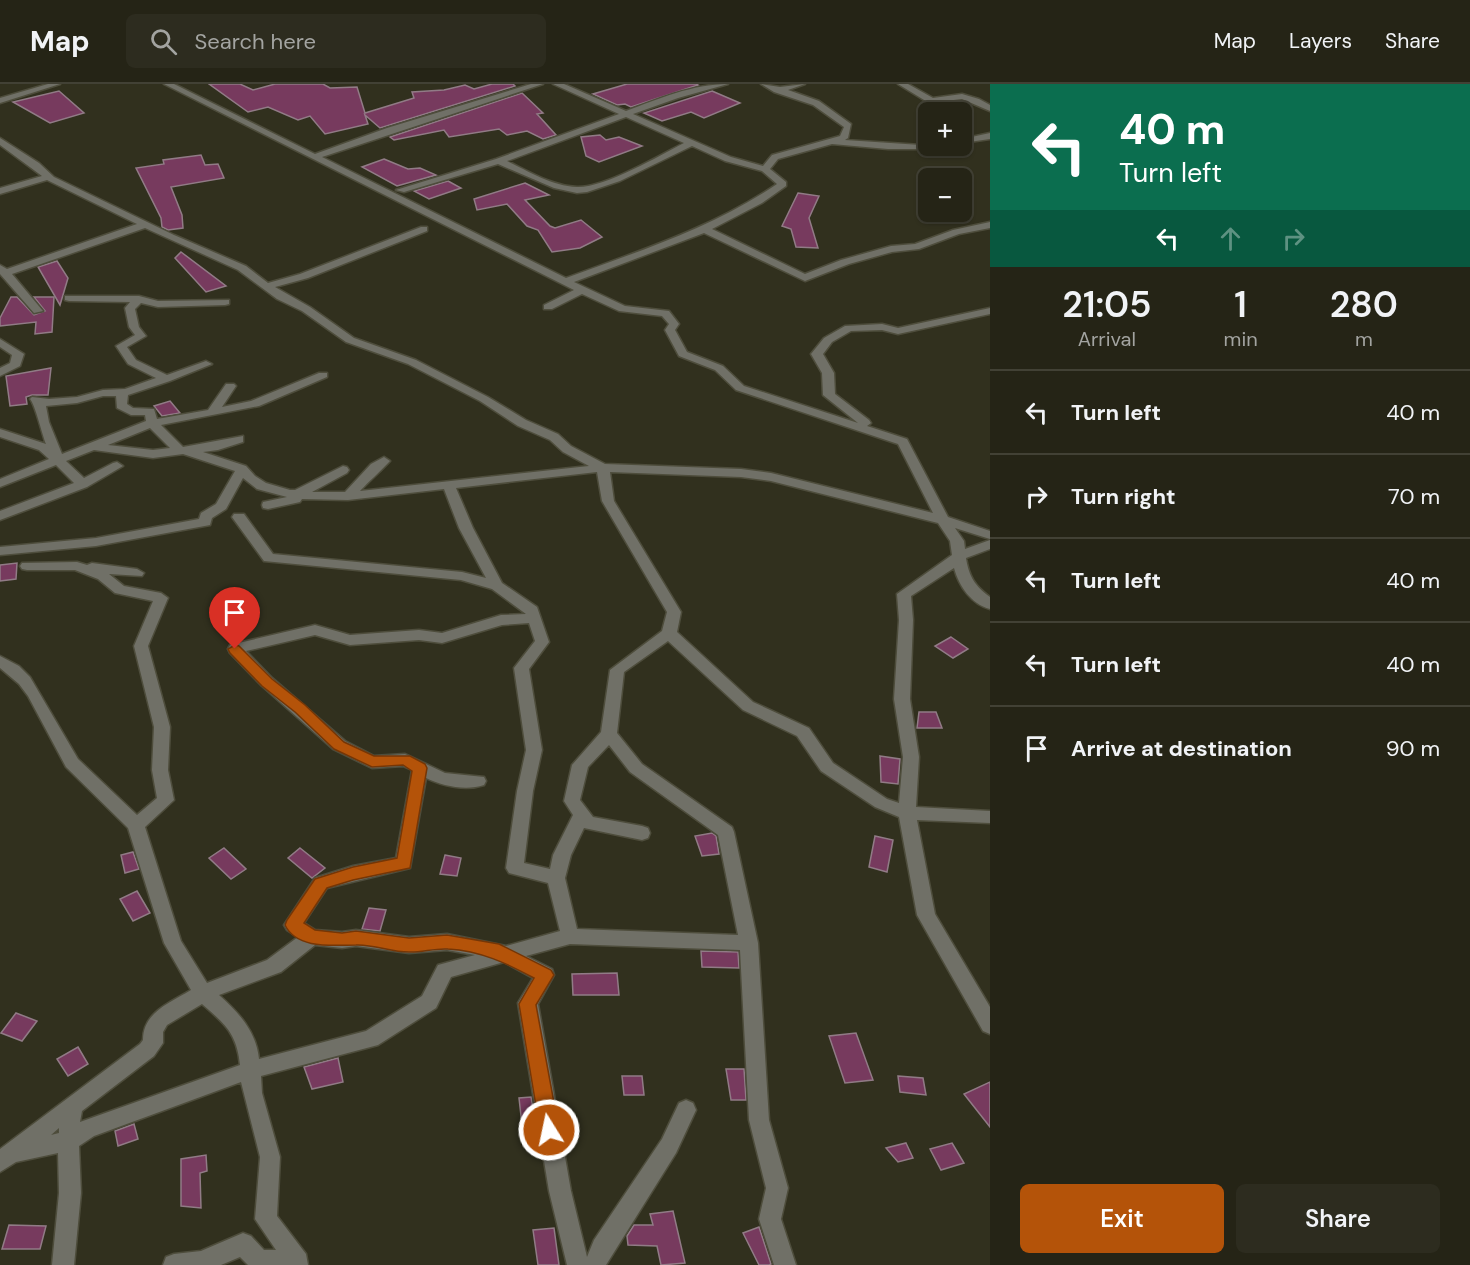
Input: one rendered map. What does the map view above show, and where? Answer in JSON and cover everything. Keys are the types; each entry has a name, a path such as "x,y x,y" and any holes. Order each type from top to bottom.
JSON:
{"street":[{"path":"0,101 56,84"},
{"path":"168,84 623,309 664,313 674,324 670,330 683,354 718,368 740,388 903,442"},
{"path":"315,157 390,130 539,84"},
{"path":"557,84 744,165 765,169 783,184 768,195 704,229 567,281"},
{"path":"401,190 499,161 675,96 724,84"},
{"path":"765,84 816,103 848,126 844,138 775,156 765,169"},
{"path":"777,90 801,84"},
{"path":"902,84 932,101 953,94 976,98 990,109"},
{"path":"972,139 990,136"},
{"path":"0,141 36,165 48,177 196,249 242,268 350,340 412,363 484,399 522,423 554,437 567,449 603,468"},
{"path":"826,141 918,146"},
{"path":"499,161 555,185 579,190 637,170 691,143"},
{"path":"0,191 48,177"},
{"path":"38,311 3,270 145,225"},
{"path":"704,229 805,279 854,259 891,249 916,247 956,232 990,225"},
{"path":"268,286 304,276 424,229"},
{"path":"548,307 582,290"},
{"path":"69,298 139,299 158,304 225,302"},
{"path":"139,299 130,308 134,327 141,336 121,346 132,362 166,379"},
{"path":"990,311 898,330 882,327 849,328 828,340 817,354 828,373 829,395 856,418 903,442 957,541 964,581 972,591 990,604"},
{"path":"0,342 18,354 16,364 0,373"},
{"path":"58,460 42,422 37,400 48,403 103,393 122,392 206,364"},
{"path":"0,483 152,423 255,404 323,375"},
{"path":"212,413 230,386"},
{"path":"122,392 121,406 130,411 150,412 152,423 178,449 210,457 242,469 248,479 265,488 313,497 348,496 449,486 603,468 765,476 944,520 990,536"},
{"path":"0,433 43,447 83,484"},
{"path":"93,446 153,454 178,449 218,446 239,440"},
{"path":"348,496 375,467 384,461"},
{"path":"0,516 83,484 117,466"},
{"path":"603,468 608,501 674,612 669,633 617,670 609,734 579,765 572,801 588,823 642,833"},
{"path":"0,551 96,542 205,522 206,516 221,506 242,469"},
{"path":"268,505 295,499 298,494 343,470"},
{"path":"449,486 466,528 497,586"},
{"path":"239,517 269,558 462,576 497,586 532,610 542,642 521,668 534,750 525,790 515,868 556,878"},
{"path":"990,544 960,556 943,570 904,594 906,620 902,699 911,757 907,813 926,915 990,1025"},
{"path":"27,566 78,566 137,573"},
{"path":"78,566 103,576 120,590 161,598 141,646 162,727 160,770 166,800 136,825"},
{"path":"478,781 443,779 405,760 372,762 339,745 267,682 235,649 315,630 350,640 419,635 442,638 501,620 534,618"},
{"path":"669,633 748,706 803,732 827,767 881,803 907,813 990,817"},
{"path":"0,661 30,686 73,763 123,809 136,825 173,943 203,993 234,1020 248,1046 252,1093 270,1157 266,1219 298,1262 259,1261 243,1244 202,1262 174,1265"},
{"path":"609,734 636,768 726,832 749,943 759,1120 777,1188 770,1219 785,1265"},
{"path":"420,768 404,863 353,873 321,883 293,925 312,937 342,940 356,938 409,945 447,942 505,954 545,975 528,1004 560,1191 578,1265"},
{"path":"570,936 556,878 561,855 582,814"},
{"path":"6,1157 68,1141 87,1129 250,1070 371,1039 429,1002 445,971 570,936 749,943"},
{"path":"6,1157 147,1050 153,1043 153,1031 159,1018 203,993 274,966 312,937"},
{"path":"63,1265 70,1193 68,1141 72,1107"},
{"path":"595,1265 602,1248 669,1146 686,1110"}],"building":[{"path":"209,84 240,84 253,90 275,84 323,84 330,88 357,87 365,113 414,98 412,92 444,90 465,85 474,89 492,84 513,84 515,86 380,128 365,115 368,124 325,134 310,116 298,120 268,107 248,112"},
{"path":"627,84 698,85 631,107 625,104 617,105 593,94"},
{"path":"59,91 84,113 50,123 13,102"},
{"path":"712,91 740,103 704,118 691,112 662,121 644,113"},
{"path":"522,93 543,113 537,114 556,135 543,139 527,131 507,135 499,129 449,137 444,130 394,140 390,137"},
{"path":"600,135 606,140 619,137 642,146 599,162 586,156 581,137"},
{"path":"201,155 205,165 218,164 224,178 171,187 182,215 183,228 168,230 162,227 161,218 136,168 164,164 163,160"},
{"path":"384,159 408,169 420,168 436,175 397,186 362,167"},
{"path":"448,181 461,188 429,199 414,191"},
{"path":"525,183 549,195 525,200 550,226 555,228 581,220 602,237 580,248 552,252 538,230 527,226 507,204 477,210 474,199"},
{"path":"798,193 819,196 809,218 818,248 796,247 791,229 782,226"},
{"path":"181,252 226,286 206,292 175,258"},
{"path":"57,261 68,278 60,305 38,267"},
{"path":"11,297 17,297 34,315 45,311 34,297 54,297 52,332 35,334 36,322 0,326 0,318"},
{"path":"51,368 48,395 32,395 26,397 27,404 10,406 6,376"},
{"path":"170,401 180,413 162,416 154,406"},
{"path":"17,563 16,579 0,581 0,565"},
{"path":"951,637 968,649 953,658 935,646"},
{"path":"919,712 936,712 942,728 917,728"},
{"path":"880,756 900,759 898,784 881,782"},
{"path":"712,833 716,836 719,854 702,856 695,836"},
{"path":"875,836 893,840 887,872 869,867"},
{"path":"224,848 246,869 231,879 209,858"},
{"path":"300,848 325,868 312,878 288,858"},
{"path":"133,852 139,869 125,873 121,855"},
{"path":"445,855 461,858 457,876 440,874"},
{"path":"137,891 150,913 133,921 120,899"},
{"path":"369,908 386,910 380,931 362,929"},
{"path":"701,951 738,952 739,968 702,967"},
{"path":"617,973 619,995 573,995 572,974"},
{"path":"16,1013 37,1021 22,1041 1,1033"},
{"path":"856,1033 873,1080 845,1083 829,1036"},
{"path":"78,1047 88,1064 68,1076 57,1059"},
{"path":"338,1058 343,1082 312,1089 304,1067"},
{"path":"726,1069 744,1069 746,1100 731,1100"},
{"path":"622,1076 642,1076 644,1095 624,1095"},
{"path":"898,1076 923,1078 926,1095 900,1092"},
{"path":"990,1082 990,1127 964,1094"},
{"path":"531,1097 537,1133 523,1134 519,1098"},
{"path":"134,1124 138,1139 118,1146 115,1131"},
{"path":"906,1143 913,1158 898,1162 886,1148"},
{"path":"952,1143 964,1163 941,1170 930,1149"},
{"path":"206,1155 207,1171 200,1173 201,1208 181,1206 181,1159"},
{"path":"673,1211 685,1263 661,1265 657,1246 628,1245 627,1236 634,1225 653,1225 650,1214"},
{"path":"9,1225 46,1226 40,1249 2,1249"},
{"path":"759,1227 771,1264 769,1265 759,1265 743,1233"},
{"path":"554,1228 559,1265 538,1265 533,1230"}],"route":[{"path":"235,649 267,682 339,745 372,762 405,760 420,768 404,863 353,873 321,883 293,925 312,937 342,940 356,938 409,945 447,942 499,951 545,975 528,1004 549,1130"}]}
